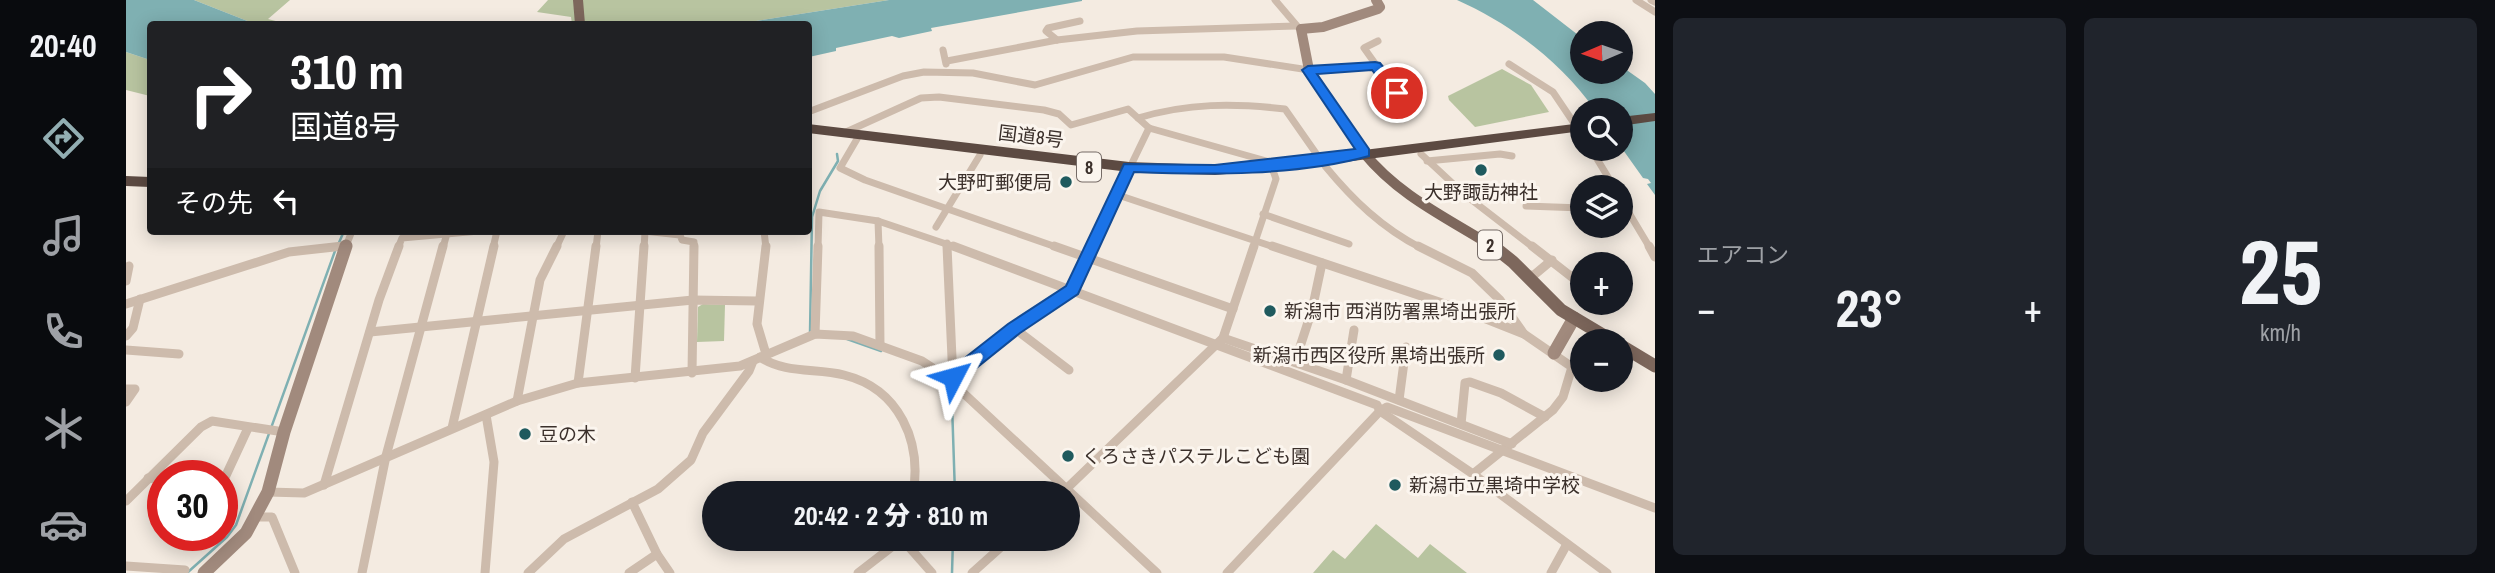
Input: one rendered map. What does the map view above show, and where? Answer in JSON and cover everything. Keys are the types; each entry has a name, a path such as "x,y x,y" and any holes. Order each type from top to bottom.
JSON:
{"highway":[{"path":"1633,120 1655,117"},
{"path":"1633,129 1655,126"},
{"name":"国道8号","path":"812,129 980,155 1128,169"},
{"name":"国道8号","path":"812,134 852,136 1193,177 1570,132"},
{"name":"国道8号","path":"1367,156 1424,157 1570,133"},
{"path":"126,181 147,182"},
{"path":"126,190 147,190"}],"main road":[{"path":"578,0 580,21"},
{"name":"2","path":"1367,156 1392,185 1411,200 1495,248 1527,275 1553,305 1593,329"},
{"path":"1633,353 1655,366"}],"street":[{"path":"1275,0 1298,28 1308,70 1367,156"},
{"path":"947,61 1056,40 1156,29 1323,27 1378,9 1380,7 1376,0"},
{"path":"1636,0 1655,12"},
{"path":"1056,40 1046,31 1048,28 1080,21"},
{"path":"1375,101 1395,100 1398,97 1364,48 1378,41"},
{"path":"943,50 947,61 945,71"},
{"path":"812,111 909,74 945,71 1043,85 1133,57 1188,54 1308,70 1375,66"},
{"path":"1508,64 1553,92 1570,116"},
{"path":"1074,481 1220,342 1233,309 1276,179 1273,169 1263,158 1149,128 1128,109 1071,125 1059,114 1044,110 939,97 921,98 850,128 852,136 840,167 865,180 1233,309"},
{"path":"1138,118 1170,108 1205,102 1284,109 1322,163 1352,199 1395,235 1472,273 1500,300 1524,334"},
{"path":"953,380 1014,328 1072,290 1115,194 1149,128"},
{"path":"1424,157 1500,154 1512,156"},
{"path":"936,227 980,155"},
{"path":"1424,157 1464,194 1570,275"},
{"path":"1115,194 1524,334 1572,367 1563,397 1545,417 1473,474"},
{"path":"1526,206 1570,208"},
{"path":"815,334 819,212 878,221 947,243 1220,342 1377,405 1380,411 1473,474 1607,573"},
{"path":"1263,214 1349,244"},
{"path":"878,221 883,338 880,345"},
{"path":"1633,222 1655,257"},
{"path":"204,573 246,533 268,492 284,432 350,235"},
{"path":"324,485 370,332 402,238 429,235"},
{"path":"362,573 386,456 446,235"},
{"path":"452,428 497,235"},
{"path":"517,401 540,280 562,235"},
{"path":"578,383 597,235"},
{"path":"635,378 645,235"},
{"path":"680,235 682,240 694,242 692,373"},
{"path":"528,573 564,539 658,489 691,460 703,433 760,357 762,346 757,301 767,258 764,235"},
{"path":"947,243 953,380"},
{"path":"126,304 289,252 346,246"},
{"path":"1527,275 1534,275 1552,260"},
{"path":"1295,362 1312,310 1322,263"},
{"path":"126,281 129,266"},
{"path":"126,336 133,328 140,299"},
{"path":"370,332 693,300 757,301"},
{"path":"1554,353 1574,318"},
{"path":"1014,328 1069,370"},
{"path":"1346,380 1354,330"},
{"path":"268,492 304,493 517,401 578,383 740,366 815,334 844,335 880,345 922,361 953,380 1053,481"},
{"path":"1220,342 1295,362 1512,444"},
{"path":"1399,400 1406,347"},
{"path":"126,350 179,354"},
{"path":"760,357 777,364 847,376 871,387 893,407 909,430 914,443 914,481"},
{"path":"1461,424 1465,383 1470,382 1501,393 1545,417"},
{"path":"126,389 135,390 126,402"},
{"path":"1227,573 1380,411 1387,407 1655,508"},
{"path":"485,573 494,462 486,415"},
{"path":"167,460 201,427 212,422 284,432"},
{"path":"233,460 248,428"},
{"path":"126,501 147,479"},
{"path":"632,502 657,554 670,573"},
{"path":"1080,506 1157,573"},
{"path":"255,517 272,517 295,573"},
{"path":"1551,573 1567,544"},
{"path":"858,573 886,551"},
{"path":"913,551 932,573"},
{"path":"972,573 997,551"},
{"path":"629,573 657,554"},
{"path":"126,566 185,570"}],"green space":[{"path":"194,0 290,0 268,19 276,21 247,21"},
{"path":"548,0 889,0 756,21 572,21 571,17 537,12"},
{"path":"126,52 147,59 147,95 126,90"},
{"path":"1502,69 1531,85 1549,112 1475,127 1448,96"},
{"path":"703,304 725,305 724,341 697,342 698,307"},
{"path":"1376,524 1418,558 1430,544 1467,573 1313,573 1333,550 1345,559"}],"water":[{"path":"126,0 194,0 247,21 147,21 147,59 126,52"},
{"path":"889,0 1082,0 931,28 932,31 899,38 892,36 836,48 836,51 812,56 812,21 756,21"},
{"path":"1457,0 1533,0 1570,29 1570,79 1534,46"},
{"path":"1633,74 1655,94 1655,195 1647,184 1651,183 1643,178 1631,161 1633,98 1586,98 1574,84 1633,84"}],"waterway":[{"path":"812,217 820,191 838,161 837,154"},
{"path":"338,245 342,235"},
{"path":"810,333 812,235"},
{"path":"187,573 227,537 236,525 335,251"},
{"path":"847,339 881,351"},
{"path":"946,382 952,404 955,481"},
{"path":"952,573 953,551"}],"place":[{"name":"大野諏訪神社","path":"1481,170"},
{"name":"大野町郵便局","path":"1066,182"},
{"name":"新潟市 西消防署黒埼出張所","path":"1270,311"},
{"name":"新潟市西区役所 黒埼出張所","path":"1499,355"},
{"name":"豆の木","path":"525,434"},
{"name":"くろさきパステルこども園","path":"1068,456"},
{"name":"新潟市立黒埼中学校","path":"1395,485"}],"route":[{"path":"953,377 1014,328 1072,290 1129,167 1215,170 1307,162 1364,153 1308,70 1375,66 1397,93"}]}
